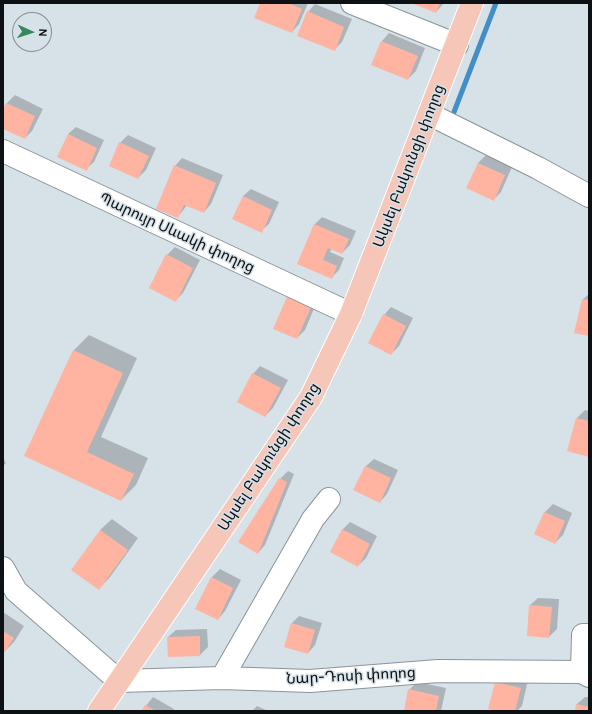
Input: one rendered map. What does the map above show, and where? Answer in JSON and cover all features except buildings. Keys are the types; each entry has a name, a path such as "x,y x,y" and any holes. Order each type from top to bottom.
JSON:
{"main road":[{"name":"Ակսել Բակունցի փողոց","path":"99,711 311,397 351,314 472,3"}],"street":[{"path":"352,3 456,45"},
{"path":"428,114 538,168 589,196"},
{"name":"Պարույր Սևակի փողոց","path":"3,151 351,314"},
{"path":"222,678 313,519 329,499"},
{"path":"3,568 16,591 119,681"},
{"path":"586,674 583,635 589,635"},
{"name":"Նար-Դոսի փողոց","path":"119,681 222,678 310,681 438,671 586,674"}],"waterway":[{"path":"454,112 496,3"}]}
